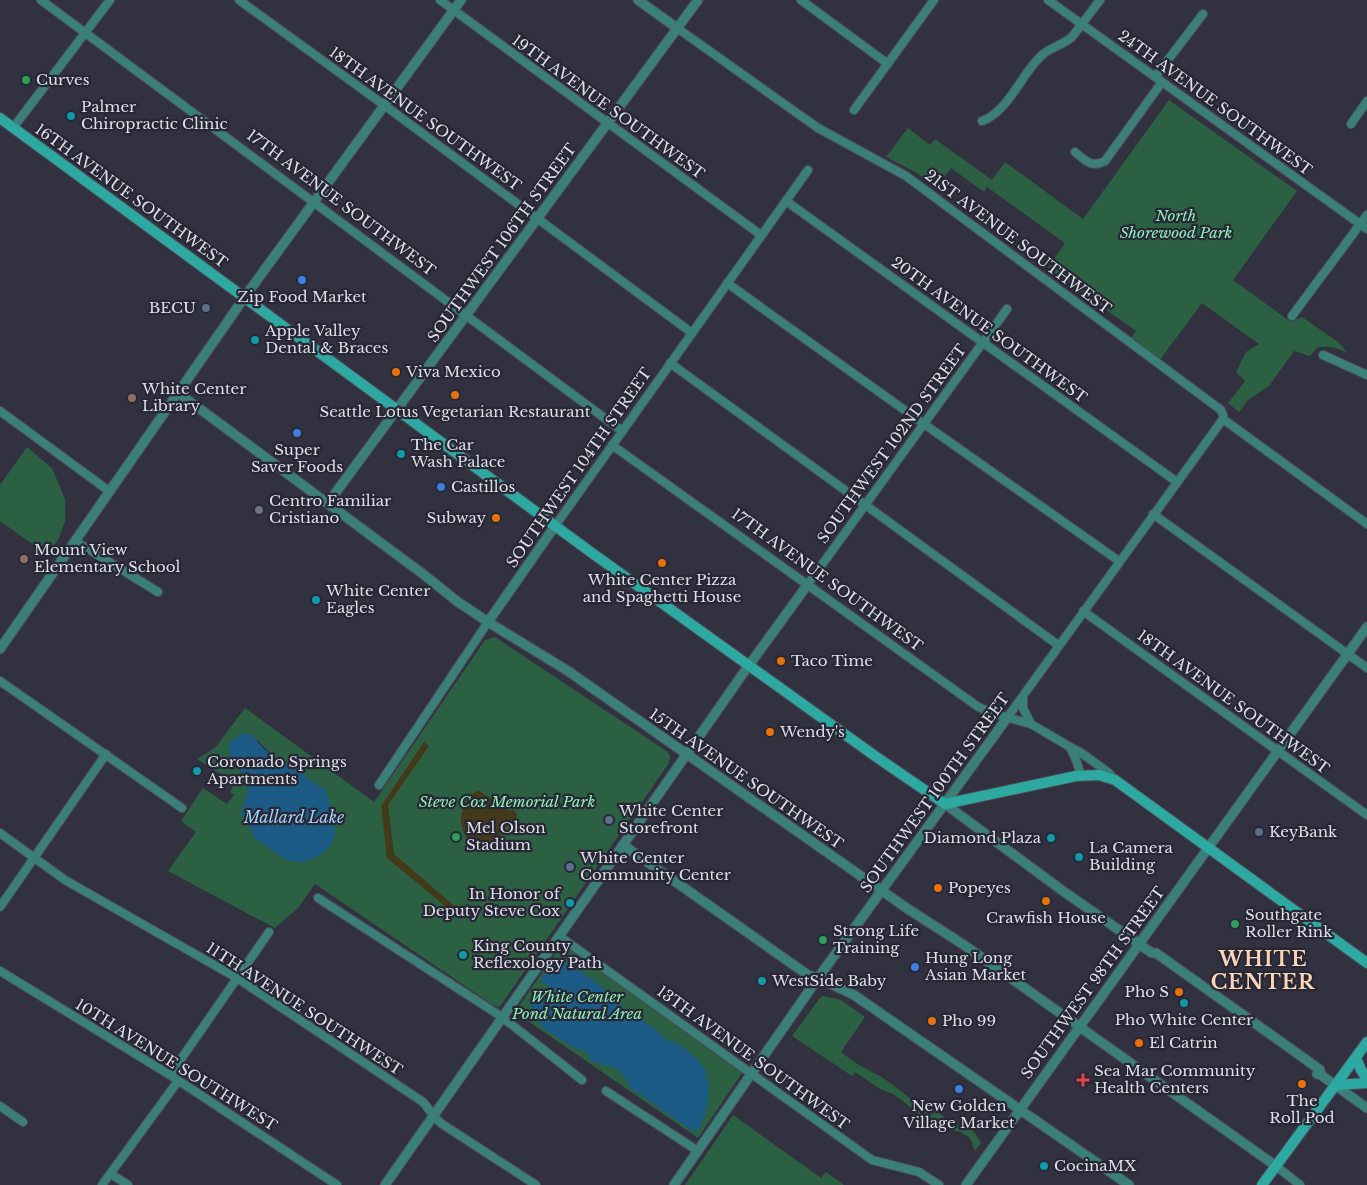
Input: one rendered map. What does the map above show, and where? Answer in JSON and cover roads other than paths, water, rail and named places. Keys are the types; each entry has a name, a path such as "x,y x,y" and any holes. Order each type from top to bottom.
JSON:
{"main road":[{"name":"16TH AVENUE SOUTHWEST","path":"0,118 555,526 875,756 945,804"},
{"name":"17TH AVENUE SOUTHWEST","path":"945,804 1080,775 1099,775 1115,780 1367,963"},
{"path":"1262,1185 1367,1042"},
{"path":"1336,1085 1367,1081 1356,1058"}],"street":[{"name":"17TH AVENUE SOUTHWEST","path":"41,0 622,431"},
{"path":"13,128 110,0"},
{"name":"18TH AVENUE SOUTHWEST","path":"238,0 384,105 692,333"},
{"name":"19TH AVENUE SOUTHWEST","path":"440,0 761,235"},
{"path":"0,649 177,392 461,0"},
{"name":"21ST AVENUE SOUTHWEST","path":"638,0 818,128 906,176 1221,410 1223,419 1367,524"},
{"name":"SOUTHWEST 106TH STREET","path":"328,503 698,0"},
{"path":"800,0 888,64"},
{"path":"854,110 934,0"},
{"name":"24TH AVENUE SOUTHWEST","path":"1048,0 1364,226"},
{"path":"982,121 995,115 1042,55 1048,50 1067,42 1100,0"},
{"path":"1075,152 1092,165 1098,165 1106,161 1202,14"},
{"path":"1351,124 1367,101"},
{"name":"SOUTHWEST 104TH STREET","path":"379,785 488,622 808,170"},
{"name":"20TH AVENUE SOUTHWEST","path":"786,201 1177,482"},
{"path":"1292,316 1364,226 1367,215"},
{"path":"727,283 1119,561"},
{"name":"SOUTHWEST 102ND STREET","path":"385,1185 748,665 1007,309"},
{"path":"1323,355 1367,375"},
{"path":"670,364 1058,645"},
{"name":"15TH AVENUE SOUTHWEST","path":"177,392 458,602 568,671 881,891 964,945 1276,1166 1300,1185"},
{"path":"0,411 110,491"},
{"name":"SOUTHWEST 100TH STREET","path":"674,1185 818,978 1223,419"},
{"name":"17TH AVENUE SOUTHWEST","path":"612,445 977,706 991,713 1032,724 1070,748 1080,752 1109,773 1115,780"},
{"path":"1153,514 1367,668"},
{"path":"75,541 158,592"},
{"name":"18TH AVENUE SOUTHWEST","path":"1083,611 1367,815"},
{"name":"SOUTHWEST 98TH STREET","path":"966,1185 1138,943 1367,627"},
{"path":"0,681 182,808"},
{"path":"1023,696 1022,706 1032,724"},
{"path":"1070,748 1080,775"},
{"path":"0,907 106,754"},
{"path":"945,804 1062,891 1152,953 1153,957 1367,1108"},
{"name":"11TH AVENUE SOUTHWEST","path":"0,833 65,880 237,978 424,1102 433,1117 536,1185"},
{"path":"623,845 808,975 854,996 1129,1185"},
{"path":"318,898 502,1017 582,1080"},
{"path":"170,1075 269,932"},
{"name":"13TH AVENUE SOUTHWEST","path":"559,936 872,1160 918,1172 939,1185"},
{"name":"10TH AVENUE SOUTHWEST","path":"0,971 170,1075 337,1185"},
{"path":"102,1185 178,1081"},
{"path":"606,1091 698,1151"},
{"path":"0,1106 23,1122"},
{"path":"111,1174 128,1185"}],"water":[{"name":"Mallard Lake","path":"240,734 251,734 265,750 294,767 315,784 325,789 334,816 335,834 330,847 319,856 303,862 286,860 256,839 241,812 246,799 249,779 234,763 229,748 230,742"},
{"name":"White Center Pond Natural Area","path":"563,962 580,971 609,992 616,1002 656,1030 666,1040 675,1042 694,1056 705,1069 709,1088 707,1109 699,1129 692,1131 631,1088 620,1071 591,1060 583,1050 576,1049 544,1029 534,1015 530,1002 534,998 552,1005 555,997 554,989 540,981 551,965"}],"place":[{"name":"Curves","path":"26,80"},
{"name":"Palmer Chiropractic Clinic","path":"71,116"},
{"name":"Zip Food Market","path":"302,280"},
{"name":"BECU","path":"206,308"},
{"name":"Apple Valley Dental & Braces","path":"255,340"},
{"name":"Viva Mexico","path":"396,372"},
{"name":"Seattle Lotus Vegetarian Restaurant","path":"455,395"},
{"name":"White Center Library","path":"132,398"},
{"name":"Super Saver Foods","path":"297,433"},
{"name":"The Car Wash Palace","path":"401,454"},
{"name":"Castillos","path":"441,487"},
{"name":"Centro Familiar Cristiano","path":"259,510"},
{"name":"Subway","path":"496,518"},
{"name":"Mount View Elementary School","path":"24,559"},
{"name":"White Center Pizza and Spaghetti House","path":"662,563"},
{"name":"White Center Eagles","path":"316,600"},
{"name":"Taco Time","path":"781,661"},
{"name":"Wendy's","path":"770,732"},
{"name":"Coronado Springs Apartments","path":"197,771"},
{"name":"White Center Storefront","path":"609,820"},
{"name":"KeyBank","path":"1259,832"},
{"name":"Mel Olson Stadium","path":"456,837"},
{"name":"Diamond Plaza","path":"1051,838"},
{"name":"La Camera Building","path":"1079,857"},
{"name":"White Center Community Center","path":"570,867"},
{"name":"Popeyes","path":"938,888"},
{"name":"Crawfish House","path":"1046,901"},
{"name":"In Honor of Deputy Steve Cox","path":"570,903"},
{"name":"Southgate Roller Rink","path":"1235,924"},
{"name":"Strong Life Training","path":"823,940"},
{"name":"King County Reflexology Path","path":"463,955"},
{"name":"Hung Long Asian Market","path":"915,967"},
{"name":"WestSide Baby","path":"762,981"},
{"name":"Pho S","path":"1179,992"},
{"name":"Pho White Center","path":"1184,1003"},
{"name":"Pho 99","path":"932,1021"},
{"name":"El Catrin","path":"1139,1043"},
{"name":"Sea Mar Community Health Centers","path":"1083,1080"},
{"name":"The Roll Pod","path":"1302,1084"},
{"name":"New Golden Village Market","path":"959,1089"},
{"name":"CocinaMX","path":"1044,1166"}],"district":[{"name":"WHITE CENTER","path":"1263,970"}],"park label":[{"name":"North Shorewood Park","path":"1176,224"},
{"name":"Steve Cox Memorial Park","path":"507,802"}]}
